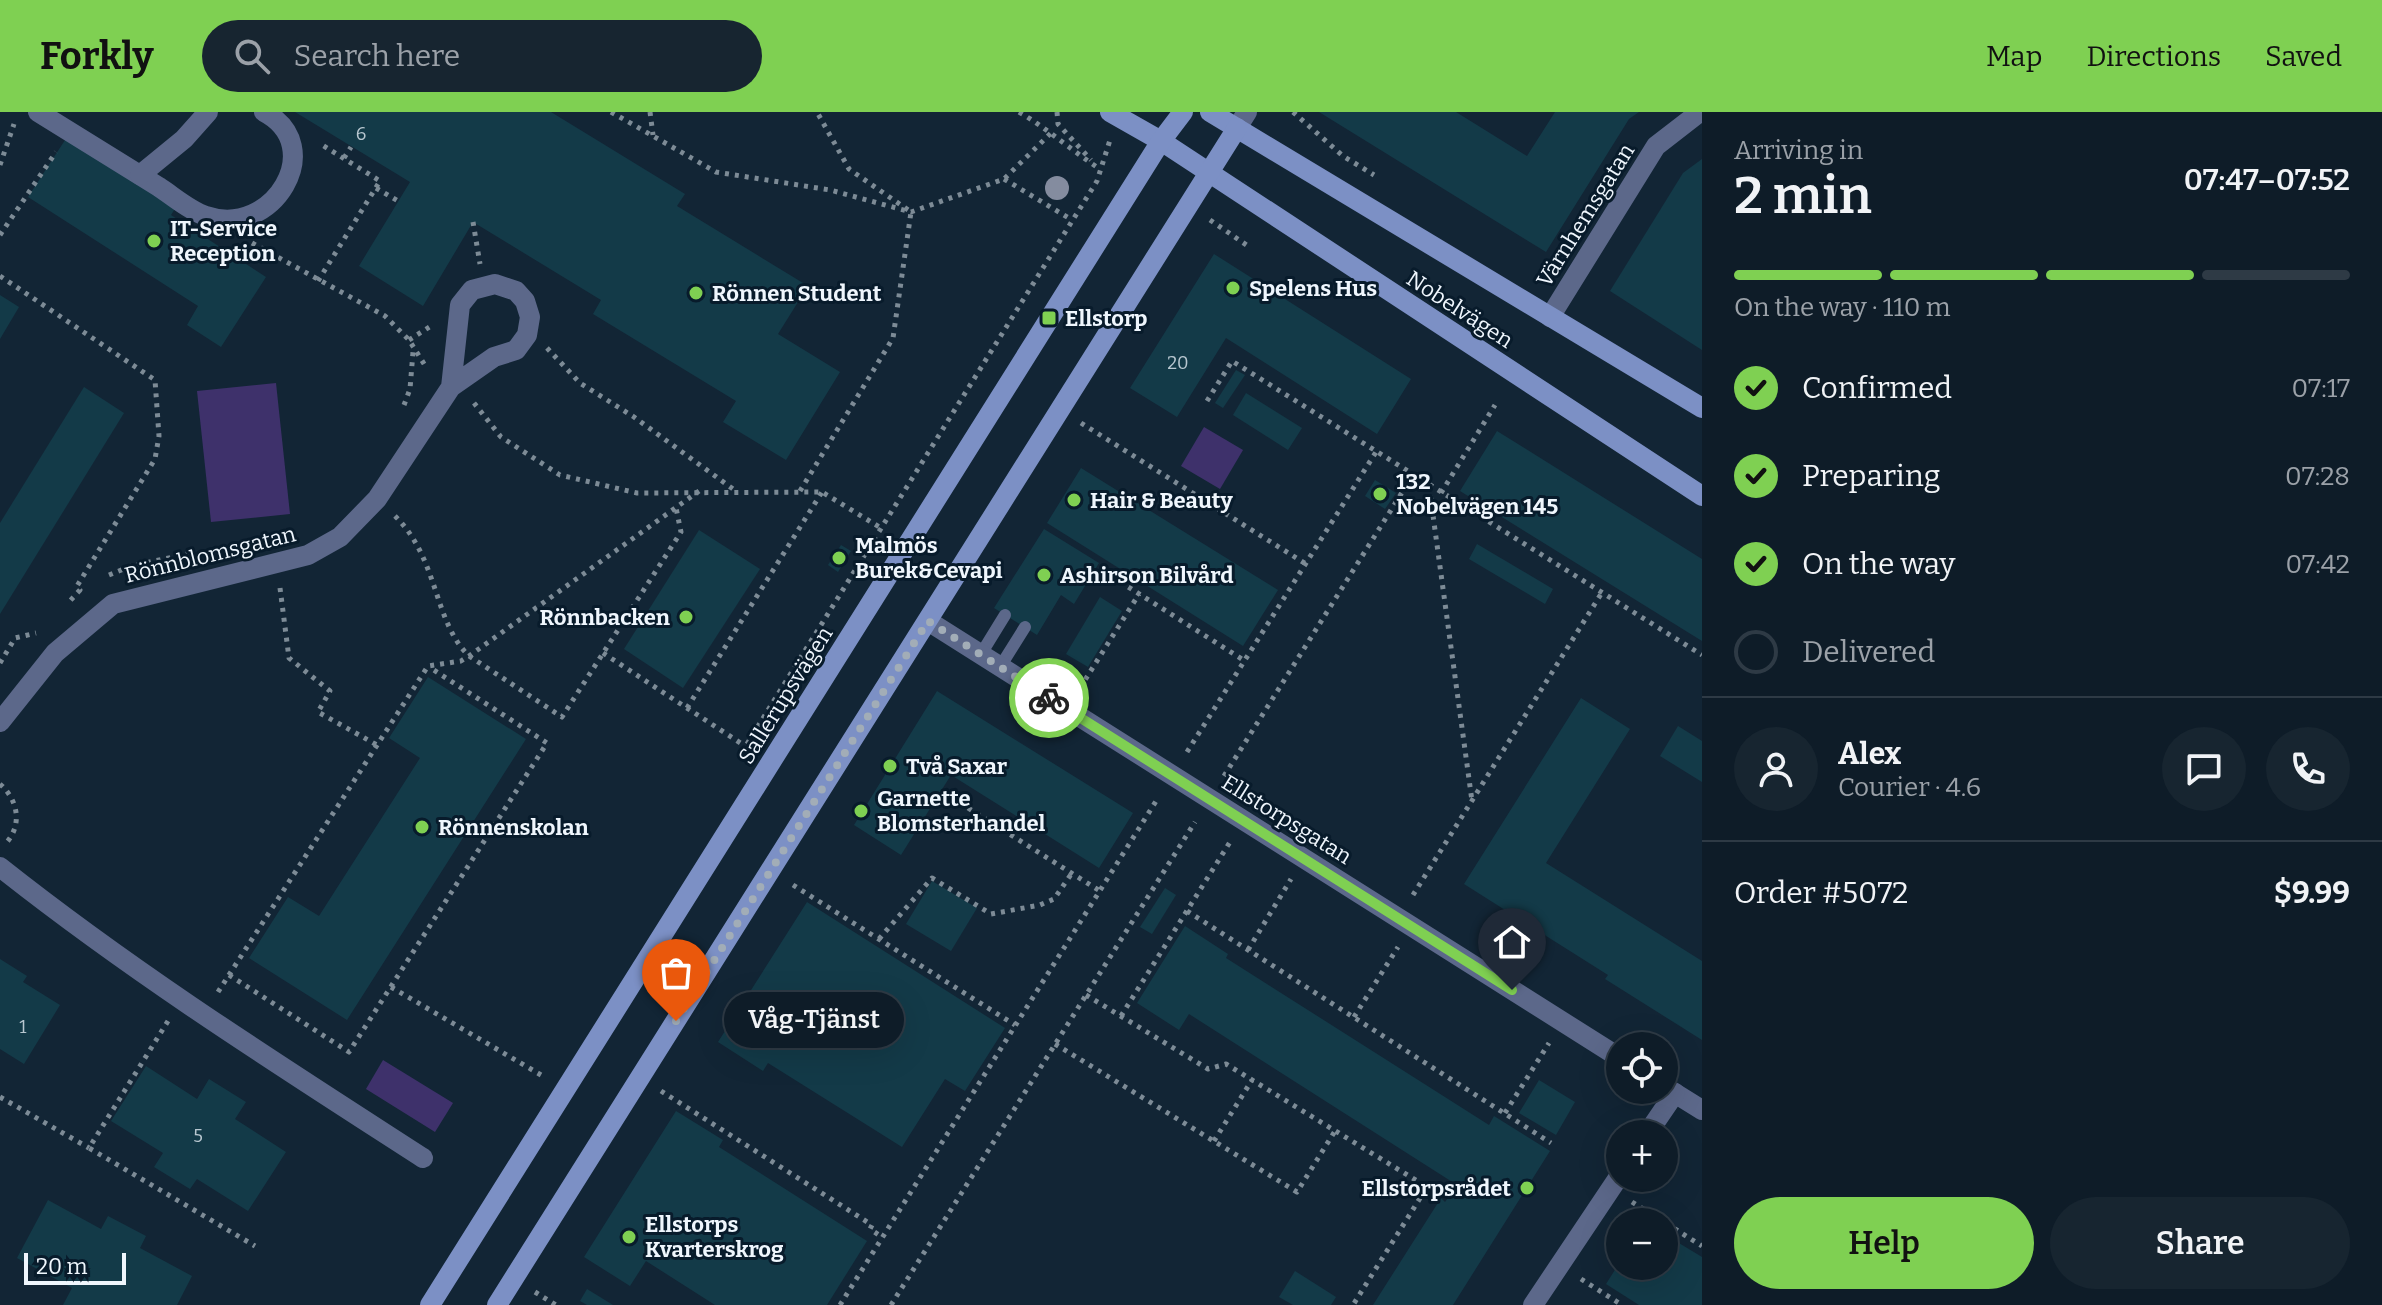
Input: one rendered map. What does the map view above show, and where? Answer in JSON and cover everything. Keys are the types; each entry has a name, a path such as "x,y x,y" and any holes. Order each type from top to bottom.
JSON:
{"main road":[{"name":"Nobelvägen","path":"1110,112 1161,141 1702,496"},
{"name":"Sallerupsvägen","path":"430,1305 1161,141 1183,112"},
{"name":"Nobelvägen","path":"1210,112 1242,120 1550,317 1702,408"},
{"path":"497,1305 1242,120"}],"street":[{"path":"38,112 206,216 242,217 265,210 284,190 292,164 288,136 264,112"},
{"path":"140,175 184,139 208,112"},
{"name":"Värnhemsgatan","path":"1550,317 1656,146 1700,112"},
{"name":"Rönnblomsgatan","path":"0,722 55,653 113,604 308,555 340,537 377,499 443,383 460,305 472,290 495,284 516,291 525,301 530,317 527,335 516,350 494,357 443,383"},
{"name":"Ellstorpsgatan","path":"928,621 1606,1049"},
{"path":"0,867 79,930 203,1016 423,1158"},
{"path":"1678,1095 1702,1110"},
{"path":"1533,1305 1609,1192"}],"lane":[{"path":"981,654 1005,615"},
{"path":"1000,667 1025,627"}],"path":[{"path":"0,165 19,112"},
{"path":"611,112 716,172 830,190 911,212 1004,179 1052,132"},
{"path":"650,112 653,136"},
{"path":"817,112 849,169 911,212"},
{"path":"1019,112 1052,132 1100,169"},
{"path":"1057,112 1058,124 1067,136 1100,169"},
{"path":"0,235 70,131"},
{"path":"308,135 380,181 318,281"},
{"path":"344,158 351,147"},
{"path":"1097,181 1100,169"},
{"path":"1004,179 1072,220"},
{"path":"376,188 398,201"},
{"path":"800,491 893,338 911,212"},
{"path":"206,216 385,316 409,340 413,352 410,389 399,413"},
{"path":"473,222 483,276"},
{"path":"0,276 155,380 159,436 155,459 77,586 80,590"},
{"path":"409,340 436,322"},
{"path":"537,338 580,383 634,417 734,490"},
{"path":"413,352 443,383"},
{"path":"1207,401 1232,361 1702,655"},
{"path":"484,391 472,401 501,437 560,475 637,493 734,490 822,492 881,528"},
{"path":"1441,493 1495,405"},
{"path":"1060,409 1306,564"},
{"path":"840,1305 1376,452"},
{"path":"891,1305 1413,475"},
{"path":"1429,485 1472,801"},
{"path":"203,1016 428,666 469,656 699,491"},
{"path":"687,708 822,492"},
{"path":"377,499 409,530 431,569 457,644 469,656 562,717 681,532 676,508"},
{"path":"100,578 131,566 202,551"},
{"path":"1103,571 1245,661"},
{"path":"279,579 289,658 330,691 318,712 377,745"},
{"path":"62,611 80,590 90,584"},
{"path":"1067,709 1139,594"},
{"path":"1354,1017 1472,801 1601,594"},
{"path":"0,663 15,638 44,631"},
{"path":"603,653 745,746"},
{"path":"229,975 349,1052 391,987 547,743 428,666"},
{"path":"0,784 12,795 17,816 11,837 0,849"},
{"path":"968,808 1100,891"},
{"path":"1121,1016 1244,821"},
{"path":"1248,950 1304,859"},
{"path":"771,870 1015,1025"},
{"path":"879,939 932,878 991,914 1040,905 1054,899 1072,873"},
{"path":"1187,911 1551,1143"},
{"path":"391,987 541,1075"},
{"path":"1086,995 1208,1069 1226,1064 1427,1187 1353,1305"},
{"path":"89,1148 181,1000"},
{"path":"1505,1113 1563,1022"},
{"path":"1055,1044 1297,1192 1335,1131"},
{"path":"640,1078 872,1225 870,1229 882,1237"},
{"path":"1214,1141 1252,1080"},
{"path":"0,1097 255,1246"},
{"path":"1629,1192 1702,1246"},
{"path":"1560,1266 1622,1305"}],"shaded area":[{"path":"276,383 290,514 211,522 197,391"},
{"path":"1204,427 1243,450 1220,489 1181,466"},
{"path":"383,1060 453,1103 435,1132 366,1089"}],"building":[{"name":"Rönnen Student","path":"295,112 551,112 685,194 677,206 808,286 778,334 840,372 786,460 723,422 736,401 593,314 601,300 473,222 423,306 359,266 410,182"},
{"path":"1319,112 1456,112 1527,156 1555,112 1639,112 1629,119 1546,252"},
{"name":"IT-Service Reception","path":"67,137 176,207 171,215 266,277 221,347 187,325 198,306 28,197"},
{"path":"1702,159 1702,350 1610,291 1683,173"},
{"path":"1214,254 1411,379 1377,434 1226,338 1177,417 1130,388"},
{"path":"0,295 19,307 0,339"},
{"path":"1236,370 1245,375 1223,408 1215,403"},
{"path":"84,387 124,413 0,614 0,523"},
{"path":"1246,393 1302,428 1288,450 1233,415"},
{"path":"1497,431 1702,559 1702,641 1460,491"},
{"path":"1081,468 1278,590 1243,646 1047,523"},
{"name":"132 Nobelvägen 145","path":"1375,480 1396,493 1385,509 1365,496"},
{"name":"Ashirson Bilvård","path":"1044,529 1099,563 1074,604 1061,595 1037,635 994,608"},
{"name":"Rönnbacken","path":"699,530 760,569 683,688 624,649"},
{"path":"1477,544 1553,589 1545,604 1469,559"},
{"name":"Malmös Burek&Cevapi","path":"841,545 851,551 838,572 828,565"},
{"path":"1100,597 1122,611 1088,667 1066,654"},
{"name":"Rönnenskolan","path":"428,677 526,739 347,1020 249,958 288,897 319,916 420,758 389,738"},
{"path":"937,691 1133,813 1099,868 951,775 901,855 854,825"},
{"path":"1581,698 1630,729 1546,863 1702,961 1702,1040 1605,979 1608,975 1464,884"},
{"path":"1678,726 1702,741 1702,782 1660,756"},
{"path":"932,881 977,908 951,951 906,924"},
{"path":"1165,888 1176,895 1152,934 1140,927"},
{"path":"807,902 1005,1028 965,1091 945,1079 902,1147 768,1063 763,1071 718,1042"},
{"path":"1185,926 1228,954 1226,958 1489,1125 1494,1116 1550,1151 1453,1305 1373,1305 1441,1198 1445,1202 1457,1185 1189,1014 1179,1030 1137,1003"},
{"path":"0,959 27,976 23,982 60,1005 24,1064 0,1049"},
{"path":"146,1066 197,1099 209,1079 246,1102 235,1119 286,1152 248,1211 197,1179 190,1189 154,1167 163,1153 111,1121"},
{"path":"1539,1080 1575,1102 1556,1135 1519,1113"},
{"path":"676,1111 723,1140 719,1147 867,1241 827,1305 715,1305 646,1261 630,1286 584,1257"},
{"path":"48,1200 101,1229 108,1216 146,1236 140,1248 192,1276 177,1305 63,1305 72,1288 17,1258"},
{"path":"1678,1242 1702,1257 1702,1305 1639,1305 1606,1284 1609,1280 1678,1280"},
{"path":"1295,1271 1336,1297 1331,1305 1293,1305 1279,1297"},
{"path":"587,1289 613,1305 587,1305 580,1301"}],"way so far":[{"path":"676,1021 928,621 1049,698"}],"place":[{"name":"IT-Service Reception","path":"154,241"},
{"name":"Spelens Hus","path":"1233,288"},
{"name":"Rönnen Student","path":"696,293"},
{"name":"Ellstorp","path":"1049,318"},
{"name":"132 Nobelvägen 145","path":"1380,494"},
{"name":"Hair & Beauty","path":"1074,500"},
{"name":"Malmös Burek&Cevapi","path":"839,558"},
{"name":"Ashirson Bilvård","path":"1044,575"},
{"name":"Rönnbacken","path":"686,617"},
{"name":"Två Saxar","path":"890,766"},
{"name":"Garnette Blomsterhandel","path":"861,811"},
{"name":"Rönnenskolan","path":"422,827"},
{"name":"Våg-Tjänst","path":"676,1021"},
{"name":"Ellstorpsrådet","path":"1527,1188"},
{"name":"Ellstorps Kvarterskrog","path":"629,1237"}],"route":[{"path":"1049,698 1512,990"}]}
